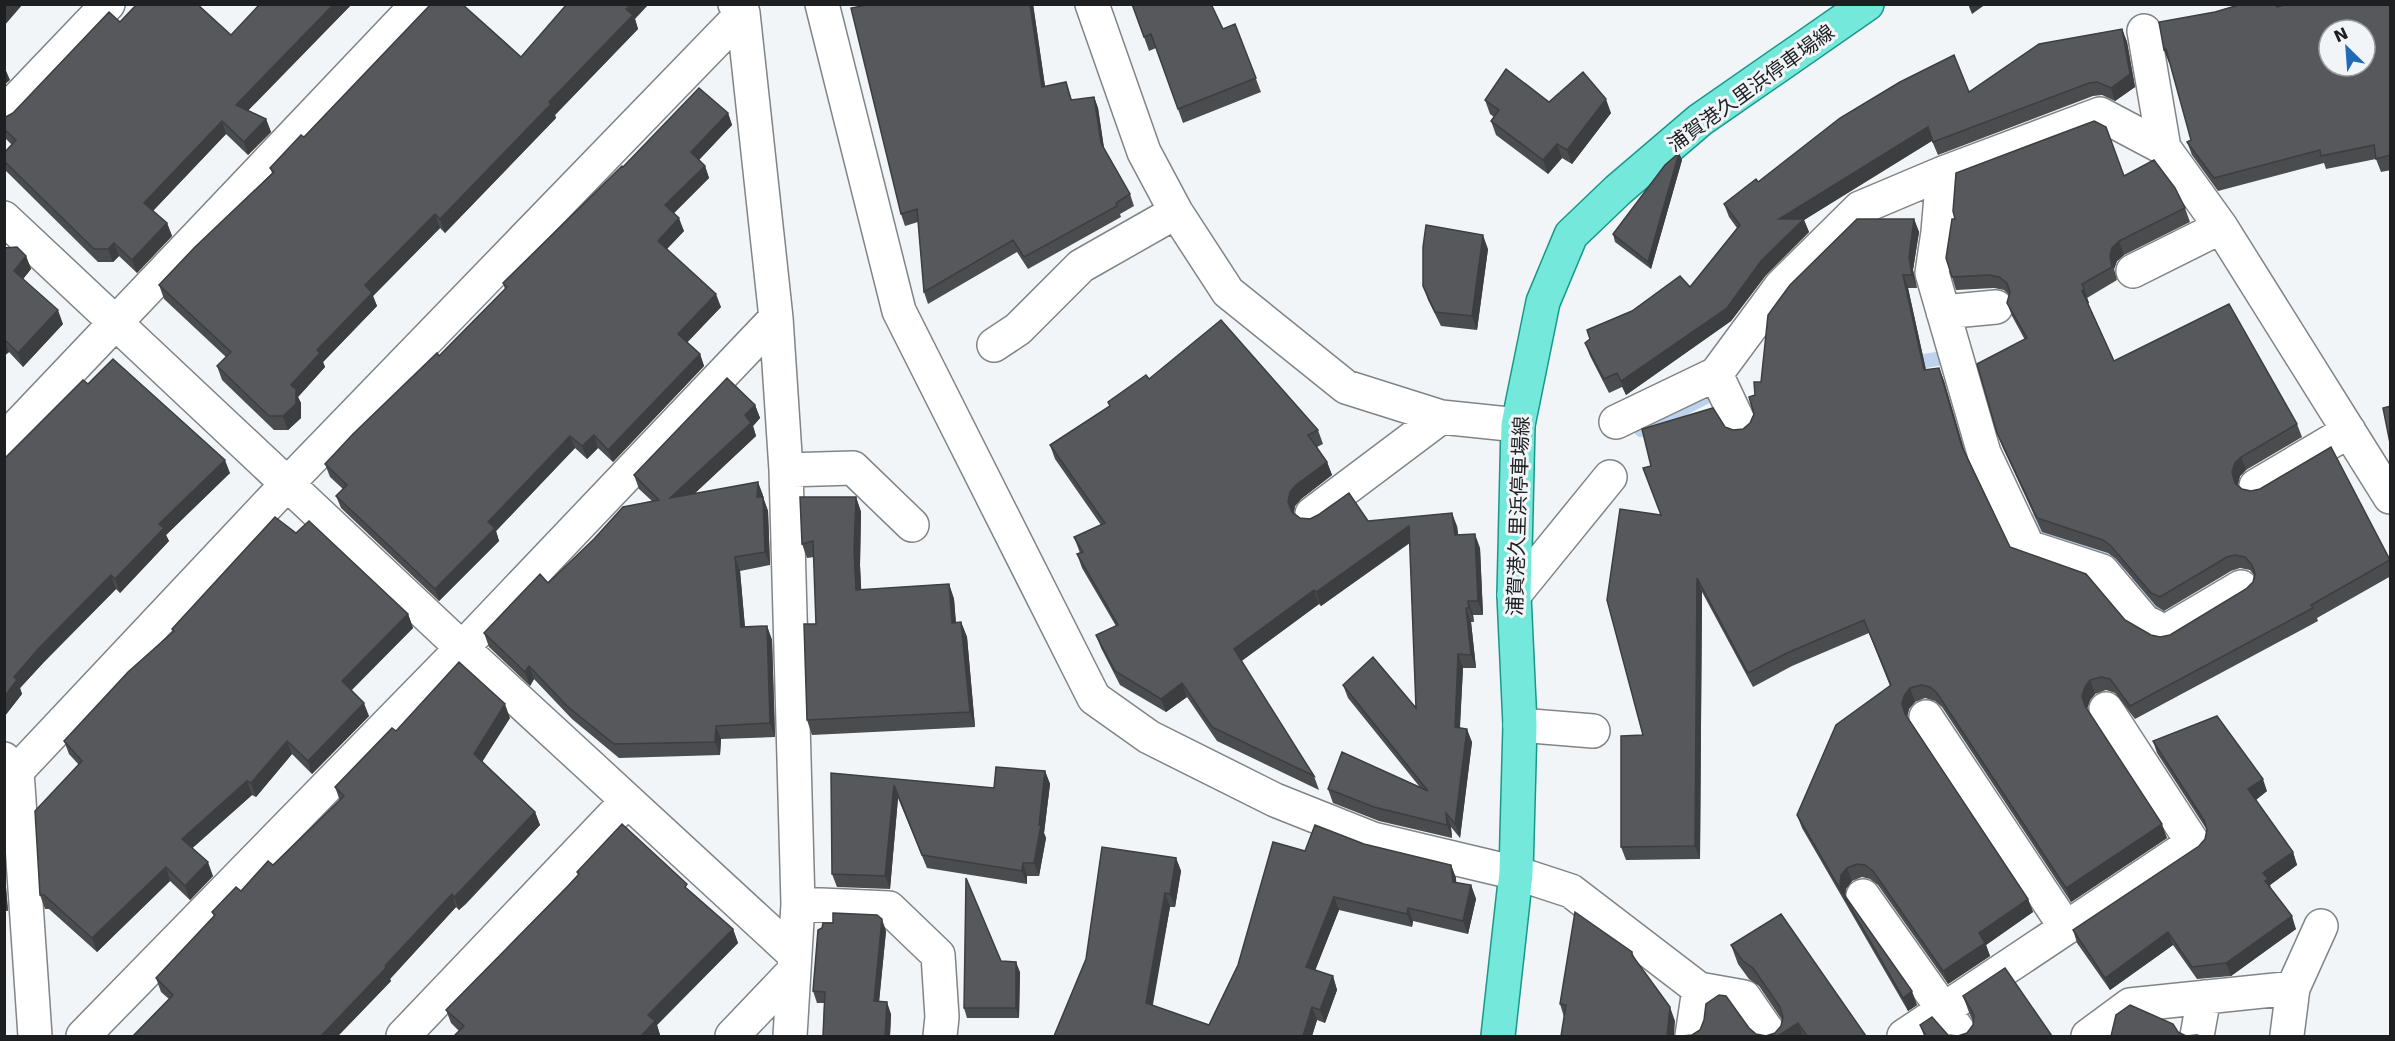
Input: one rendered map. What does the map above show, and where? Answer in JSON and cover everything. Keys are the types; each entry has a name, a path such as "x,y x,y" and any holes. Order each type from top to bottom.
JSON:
{"main road":[{"name":"浦賀港久里浜停車場線","path":"1498,1036 1516,873 1520,725 1514,595 1518,425 1543,302 1571,235 1618,190 1700,120 1867,4"}],"street":[{"path":"4,113 108,4"},
{"path":"4,440 418,4"},
{"path":"822,4 899,310 1094,698 1149,737 1275,800 1373,839 1516,873 1571,891 1699,989 1744,997 1771,1036"},
{"path":"1092,4 1144,152 1176,212 1228,292 1346,387 1441,417 1518,425"},
{"path":"739,8 776,318 786,470 798,904 789,1036"},
{"path":"35,1036 11,765 287,484 739,8"},
{"path":"2144,31 2164,148 2221,227 2391,497"},
{"path":"1616,422 1716,375 1781,286 1860,208 1942,173 2100,114 2164,148"},
{"path":"1942,173 1938,232 1932,273 1970,310 1996,448 2032,526 2028,547 2102,571 2144,621 2165,632 2241,587"},
{"path":"994,345 1018,329 1081,266 1176,212"},
{"path":"4,218 627,801 794,963"},
{"path":"2133,271 2221,227"},
{"path":"83,1036 462,648 776,318"},
{"path":"1716,375 1740,425"},
{"path":"1312,514 1441,417"},
{"path":"2256,486 2349,431"},
{"path":"786,470 853,468 912,525"},
{"path":"1514,595 1610,477"},
{"path":"1904,1036 2193,843 2106,709"},
{"path":"1926,717 2066,928"},
{"path":"1520,725 1593,731"},
{"path":"403,1036 627,801"},
{"path":"1863,896 1962,1036"},
{"path":"798,904 889,908 938,955 941,1027"},
{"path":"2287,1035 2293,988 2321,926"},
{"path":"732,1036 794,963"},
{"path":"2088,1036 2130,1005 2293,988"},
{"path":"1692,1036 1699,989"},
{"path":"2198,1036 2204,997"}],"building":[{"path":"137,4 197,4 231,35 260,4 334,4 236,105 266,119 244,142 222,121 144,203 167,223 132,260 114,243 108,249 94,249 4,161 4,153 16,140 4,129 4,118 13,113 109,12 120,22"},
{"path":"431,4 462,4 521,57 567,4 631,4 626,9 633,15 440,219 435,214 365,285 372,293 317,350 320,353 291,385 296,389 296,404 283,416 269,416 217,366 231,352 159,285 195,247 274,172 270,168 301,135 304,137"},
{"path":"873,4 1030,4 1042,87 1066,82 1071,100 1094,97 1101,143 1130,194 1116,203 1117,206 1024,257 1013,240 924,292 917,209 901,214 851,8"},
{"path":"1132,4 1211,4 1223,29 1235,24 1256,78 1178,109 1151,34 1144,37"},
{"path":"2242,4 2276,4 2277,7 2288,4 2391,4 2391,155 2376,159 2374,145 2321,156 2320,150 2214,178 2187,142 2191,140 2166,49 2164,50 2159,22 2215,12"},
{"path":"2122,29 2130,74 2111,88 2097,82 2089,83 1933,142 1928,127 1779,219 1804,219 1761,261 1727,308 1621,381 1617,373 1604,379 1585,343 1590,339 1587,330 1632,311 1680,276 1690,287 1740,225 1724,204 1756,179 1758,182 1840,118 1900,82 1954,55 1969,92 2039,44"},
{"path":"1506,69 1549,102 1583,72 1606,99 1567,150 1557,144 1543,160 1491,121 1499,110 1485,100"},
{"path":"699,88 728,113 691,152 705,166 665,205 679,218 658,241 716,294 678,334 700,354 608,450 594,435 582,446 570,436 488,522 495,528 435,589 336,496 347,485 325,464 437,353 439,356 507,287 503,283 623,167"},
{"path":"2094,121 2106,127 2124,176 2154,160 2175,188 2185,208 2119,241 2112,248 2110,256 2112,267 2082,284 2084,289 2082,291 2114,361 2229,304 2297,424 2241,457 2235,463 2232,472 2235,483 2242,489 2251,491 2260,489 2331,447 2390,560 2311,605 2313,608 2130,706 2110,679 2101,677 2090,680 2082,696 2085,706 2162,824 2066,888 1937,693 1930,687 1921,685 1910,688 1902,704 1905,714 2028,899 1979,933 1985,943 1943,971 1873,871 1865,865 1857,864 1847,868 1841,875 1840,885 1843,893 1912,991 1903,998 1797,815 1836,725 1891,685 1864,620 1787,653 1748,673 1697,578 1695,846 1621,847 1621,736 1643,735 1607,600 1620,509 1661,515 1643,468 1651,466 1642,429 1713,408 1725,427 1733,430 1743,429 1750,423 1754,414 1749,397 1755,395 1754,382 1761,382 1768,315 1790,285 1857,219 1914,219 1909,257 1912,275 1903,275 1924,370 1939,368 1962,447 2010,547 2086,574 2125,620 2151,635 2160,637 2170,635 2246,589 2253,582 2255,574 2252,565 2245,557 2235,555 2227,557 2160,597 2151,593 2111,546 2103,540 2037,518 1997,433 1977,364 2027,338 2007,303 2010,292 2007,283 1999,277 1989,275 1952,277 1946,258 1952,219 1955,219 1953,211 1956,173"},
{"path":"1679,153 1648,262 1613,234 1665,165"},
{"path":"1426,225 1483,235 1472,316 1435,312 1423,286 1423,247"},
{"path":"17,247 26,256 14,271 58,310 18,353 4,339 4,248"},
{"path":"1221,320 1318,430 1308,435 1327,462 1290,492 1288,502 1292,512 1300,518 1310,519 1349,493 1368,521 1452,513 1455,535 1475,534 1478,601 1468,601 1469,608 1466,608 1471,655 1458,654 1455,727 1467,729 1455,824 1446,813 1447,825 1374,807 1328,789 1342,752 1428,791 1343,685 1373,657 1416,708 1409,526 1316,592 1314,590 1234,649 1314,776 1212,727 1182,683 1161,699 1115,671 1096,635 1118,625 1077,554 1083,552 1074,537 1105,523 1050,445 1110,406 1108,402 1146,375 1149,379"},
{"path":"113,359 225,460 159,524 164,528 115,579 111,575 39,648 14,677 17,680 4,697 4,459 83,380 88,384"},
{"path":"727,378 755,405 745,415 751,423 670,498 758,482 757,497 763,497 765,552 735,557 741,627 767,626 770,723 716,726 715,742 614,744 567,706 529,666 525,672 484,633 540,574 548,583 594,539 623,507 659,500 634,475"},
{"path":"2391,406 2391,448 2383,408"},
{"path":"800,497 856,497 854,550 856,590 949,584 952,623 961,622 970,712 807,720 804,624 816,624 813,541 802,544"},
{"path":"275,517 296,533 309,521 408,614 342,681 364,703 308,761 287,741 251,783 247,781 182,839 208,862 185,886 166,867 92,938 44,895 40,895 35,811 82,761 64,741 128,672 174,631 172,629"},
{"path":"459,662 505,704 474,754 535,812 454,897 452,894 321,1036 133,1036 173,995 156,978 215,915 212,912 236,887 241,891 268,861 273,865 344,796 335,787 392,728 396,731"},
{"path":"2217,716 2263,779 2248,789 2293,852 2263,873 2268,879 2265,881 2292,916 2226,963 2192,967 2168,932 2105,978 2073,930 2199,846 2205,839 2207,830 2204,820 2153,741"},
{"path":"996,767 1045,771 1039,825 1041,825 1034,863 1023,863 1022,871 922,855 894,785 885,876 832,874 831,773 994,788"},
{"path":"622,824 687,884 685,887 733,929 648,1015 655,1021 641,1036 454,1036 464,1026 446,1010 568,886 579,874 577,872"},
{"path":"1315,825 1364,844 1451,865 1453,882 1471,885 1463,921 1408,908 1407,914 1334,897 1306,967 1333,976 1320,1010 1312,1007 1303,1036 1054,1036 1086,959 1102,847 1176,858 1170,894 1165,893 1146,1003 1209,1025 1238,965 1273,842 1305,851"},
{"path":"966,878 1001,961 1016,962 1016,1008 964,1008"},
{"path":"1575,912 1632,952 1670,1007 1667,1036 1561,1036 1566,1005 1560,1004"},
{"path":"833,913 877,915 882,919 874,1001 887,1002 885,1036 823,1036 825,992 813,991 818,930 822,928 823,923 833,923"},
{"path":"1781,914 1866,1036 1807,1036 1798,1023 1778,1036 1766,1036 1775,1033 1781,1026 1783,1017 1780,1007 1753,968 1743,961 1731,945"},
{"path":"2005,968 2052,1036 1958,1036 1967,1033 1973,1025 1974,1015 1963,996"},
{"path":"1719,995 1726,996 1749,1028 1756,1034 1766,1036 1682,1036 1692,1035 1700,1030 1706,1004"},
{"path":"2130,1005 2173,1024 2178,1032 2186,1036 2111,1036 2116,1015"},
{"path":"1932,1017 1948,1035 1958,1036 1926,1036 1920,1025"}],"waterway":[{"path":"1908,364 1942,358"},
{"path":"1641,430 1710,395"},
{"path":"2029,519 2033,529 2127,561 2128,564"},
{"path":"2138,581 2164,623"}]}
